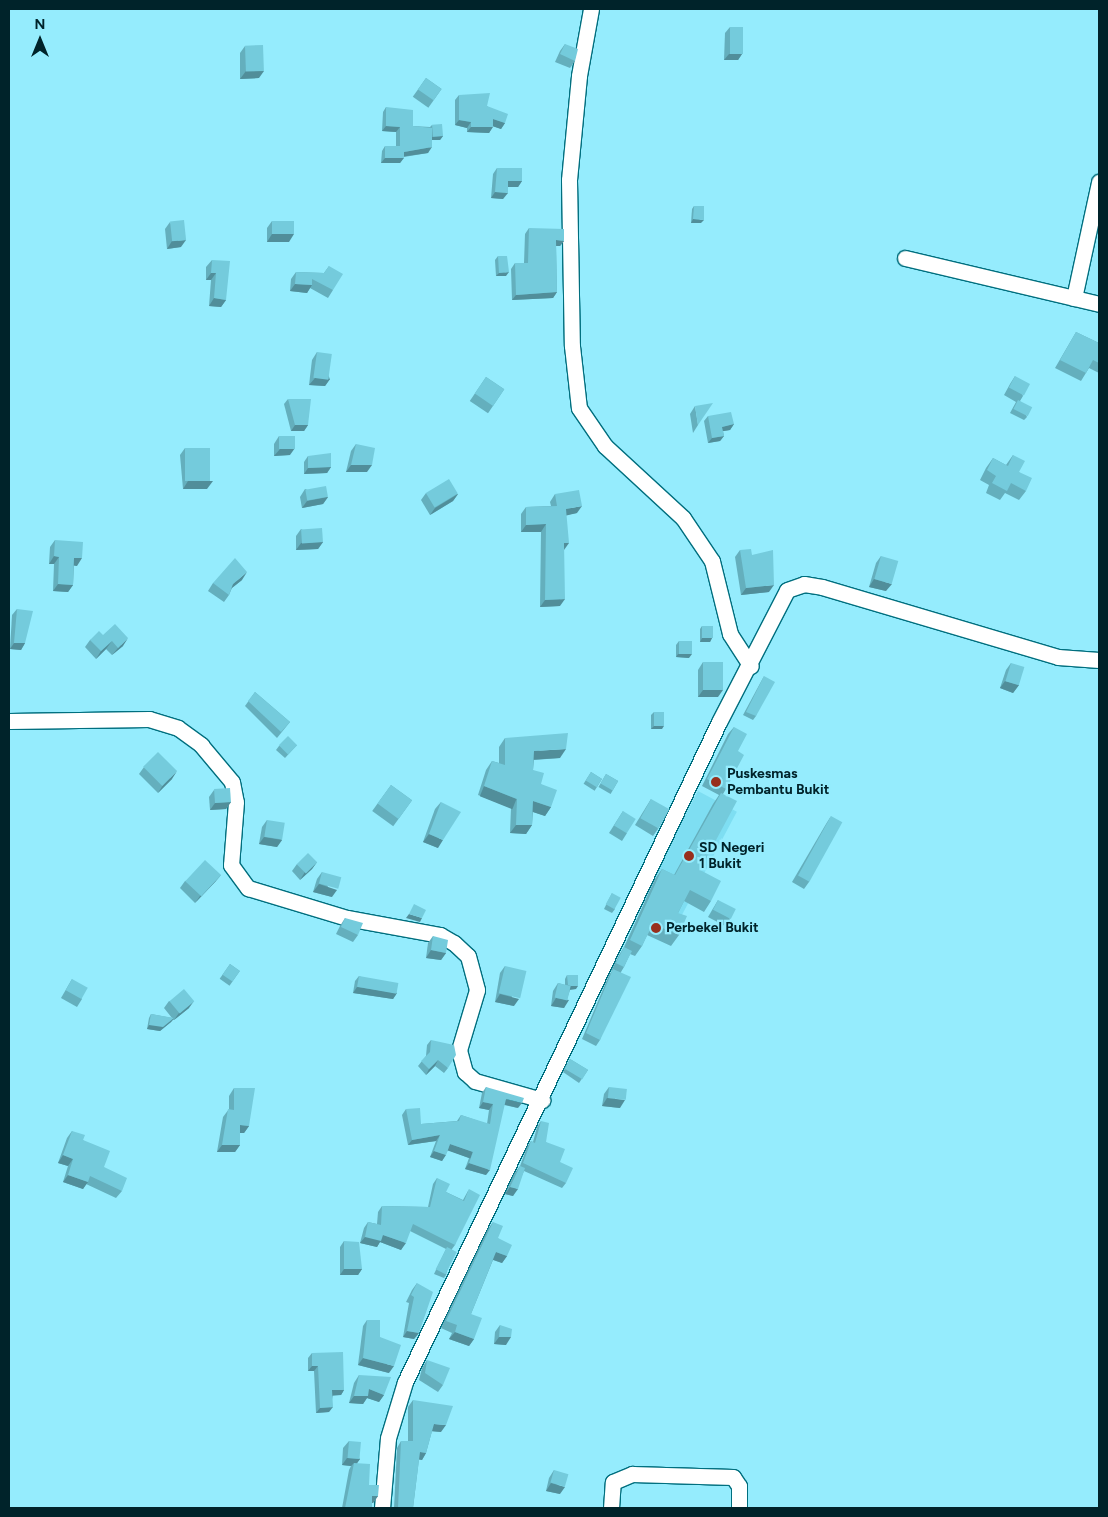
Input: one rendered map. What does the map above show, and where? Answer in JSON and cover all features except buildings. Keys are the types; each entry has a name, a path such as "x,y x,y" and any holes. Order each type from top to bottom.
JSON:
{"street":[{"path":"591,9 579,76 569,180 572,346 579,408 604,446 683,518 712,561 730,634 751,666"},
{"path":"1074,298 1099,182"},
{"path":"905,258 1099,304"},
{"path":"382,1508 388,1438 402,1389 542,1100 608,954 751,666 781,597 804,584 1058,657 1099,660"},
{"path":"9,721 149,719 178,728 201,745 232,782 236,802 231,865 248,888 347,918 440,935 454,943 468,956 477,990 459,1050 465,1072 475,1081 542,1100"},
{"path":"611,1508 613,1482 632,1474 733,1477 740,1486 740,1508"}],"shaded area":[{"name":"SD Negeri 1 Bukit","path":"698,791 737,812 679,920 640,900"}],"place":[{"name":"Puskesmas Pembantu Bukit","path":"716,782"},
{"name":"SD Negeri 1 Bukit","path":"689,856"},
{"name":"Perbekel Bukit","path":"656,928"}]}
